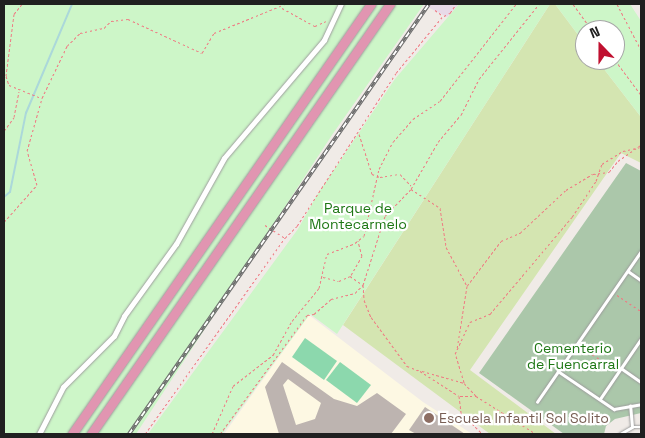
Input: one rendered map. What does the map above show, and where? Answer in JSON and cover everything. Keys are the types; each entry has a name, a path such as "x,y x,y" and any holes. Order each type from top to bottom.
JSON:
{"highway":[{"path":"72,434 371,4"},
{"path":"91,434 390,4"}],"street":[{"path":"39,434 63,387 114,336 124,316 176,244 224,158 324,40 341,4"}],"lane":[{"path":"537,402 641,251"},
{"path":"628,271 641,280"},
{"path":"600,399 641,339"},
{"path":"621,368 641,382"},
{"path":"558,371 614,409 641,404"},
{"path":"630,406 632,428"},
{"path":"620,434 632,428 641,427"}],"path":[{"path":"22,4 14,14 6,76 9,85 42,98"},
{"path":"4,222 37,185 27,151 42,98 67,46 80,33 104,28 111,21 128,19 202,53 214,33 285,4"},
{"path":"145,434 285,238 297,226 396,73 443,16 450,13 456,4"},
{"path":"212,434 232,386 273,355 292,321 319,288 328,254 358,241 369,222 377,177 386,153 406,126 440,102 516,4"},
{"path":"464,383 407,366 371,317 364,300 363,286 380,226 392,207 411,188 438,142 460,115 479,79 538,4"},
{"path":"573,4 585,20"},
{"path":"618,4 641,50"},
{"path":"281,7 315,26 320,26 330,16"},
{"path":"435,10 443,16"},
{"path":"622,70 641,96"},
{"path":"4,131 14,117 19,90"},
{"path":"358,134 368,167 377,177"},
{"path":"536,434 476,396 464,383 457,368 456,354 463,329 467,286 501,241 520,232 566,190 599,172 609,172 618,161 640,146"},
{"path":"456,354 470,322 490,314 572,217 602,164 623,151 640,146"},
{"path":"377,177 400,174 411,188 440,208 446,247 467,286"},
{"path":"265,226 285,238"},
{"path":"323,277 339,281 350,276 362,256 358,241"},
{"path":"350,276 363,286"},
{"path":"220,434 307,315 314,314 332,299 356,292 363,286"},
{"path":"613,292 641,311"},
{"path":"577,344 619,372"},
{"path":"420,370 459,396 476,396"},
{"path":"459,396 461,413 484,434"}],"shaded area":[{"path":"422,4 459,4 447,17"},
{"path":"309,315 423,402 472,434 224,434"}],"green space":[{"path":"4,4 424,4 332,135 136,434 4,434"},
{"name":"Parque de Montecarmelo","path":"459,4 550,4 337,334 310,314 222,434 148,434 298,229 317,195 395,79"},
{"path":"550,4 555,4 575,31 575,70 605,70 641,117 641,163 621,153 470,370 556,434 490,434 343,325"},
{"path":"555,4 630,4 641,21 641,117 605,70 625,70 625,20 575,20 575,31"},
{"name":"Cementerio de Fuencarral","path":"626,163 641,171 641,413 615,419 606,426 604,434 564,434 479,373"},
{"path":"305,338 337,361 324,380 292,357"},
{"path":"340,362 371,385 357,403 326,380"}],"building":[{"path":"282,362 334,399 357,406 377,393 406,414 391,434 279,434 265,387","holes":["288,379 321,403 315,419 296,425 283,385"]},
{"name":"Escuela Infantil Sol Solito","path":"425,407 465,434 416,434 409,430"}],"waterway":[{"path":"4,197 10,192 26,113 72,4"}],"railway":[{"path":"129,434 429,4"}],"place":[{"name":"Escuela Infantil Sol Solito","path":"429,418"}]}
